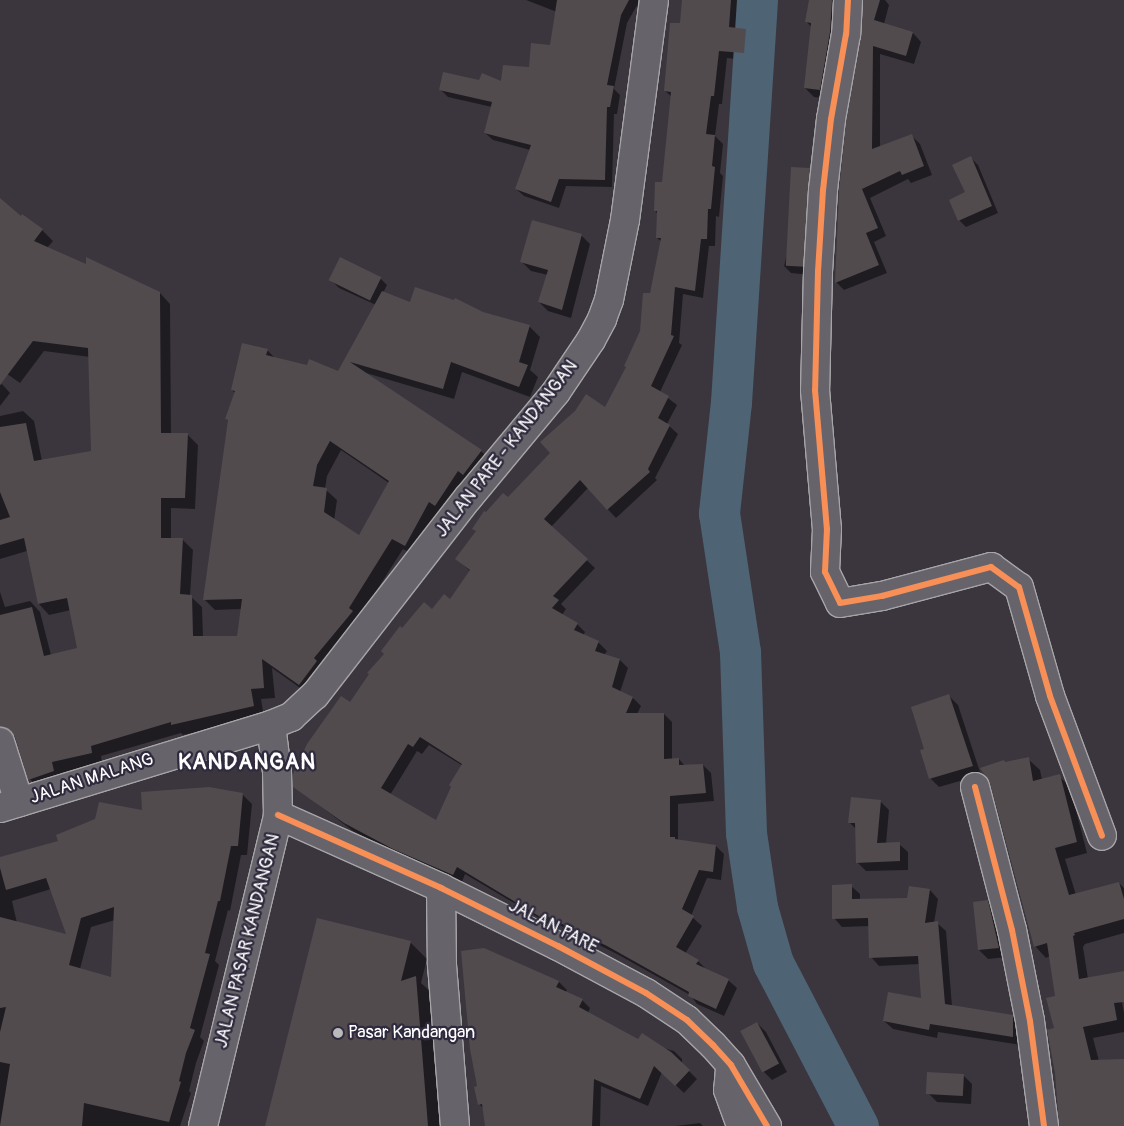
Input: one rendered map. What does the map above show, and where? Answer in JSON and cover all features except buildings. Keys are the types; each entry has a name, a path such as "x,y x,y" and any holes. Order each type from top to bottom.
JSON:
{"street":[{"name":"JALAN PARE - KANDANGAN","path":"271,725 291,717 315,695 468,498 556,392 591,340 609,300 625,220 654,0"},
{"path":"848,0 846,34 827,155 818,271 815,390 827,529 825,572 840,603 882,596 991,567 1019,587 1050,696 1102,836"},
{"name":"JALAN MALANG","path":"10,805 271,725"},
{"name":"JALAN PASAR KANDANGAN","path":"203,1126 278,815 277,772 271,725"},
{"path":"0,742 10,805"},
{"path":"975,787 1014,939 1030,1021 1044,1126"},
{"name":"JALAN PARE","path":"278,815 441,888 558,946 646,993 687,1020 731,1066 767,1126"},
{"path":"441,888 442,965 455,1126"},
{"path":"731,1066 728,1090 741,1126"}],"waterway":[{"path":"757,0 731,402 719,513 740,652 746,833 757,907 773,963 858,1126"}],"cycle path":[{"path":"848,0 846,34 831,119 823,190 818,271 815,390 827,529 825,572 840,603 882,596 991,567 1019,587 1050,696 1102,836"},
{"path":"975,787 1012,930 1030,1021 1044,1126"},
{"path":"278,815 441,888 558,946 646,993 687,1020 713,1045 731,1065 767,1126"}],"place":[{"name":"Pasar Kandangan","path":"338,1033"}],"district":[{"name":"KANDANGAN","path":"247,763"}]}
